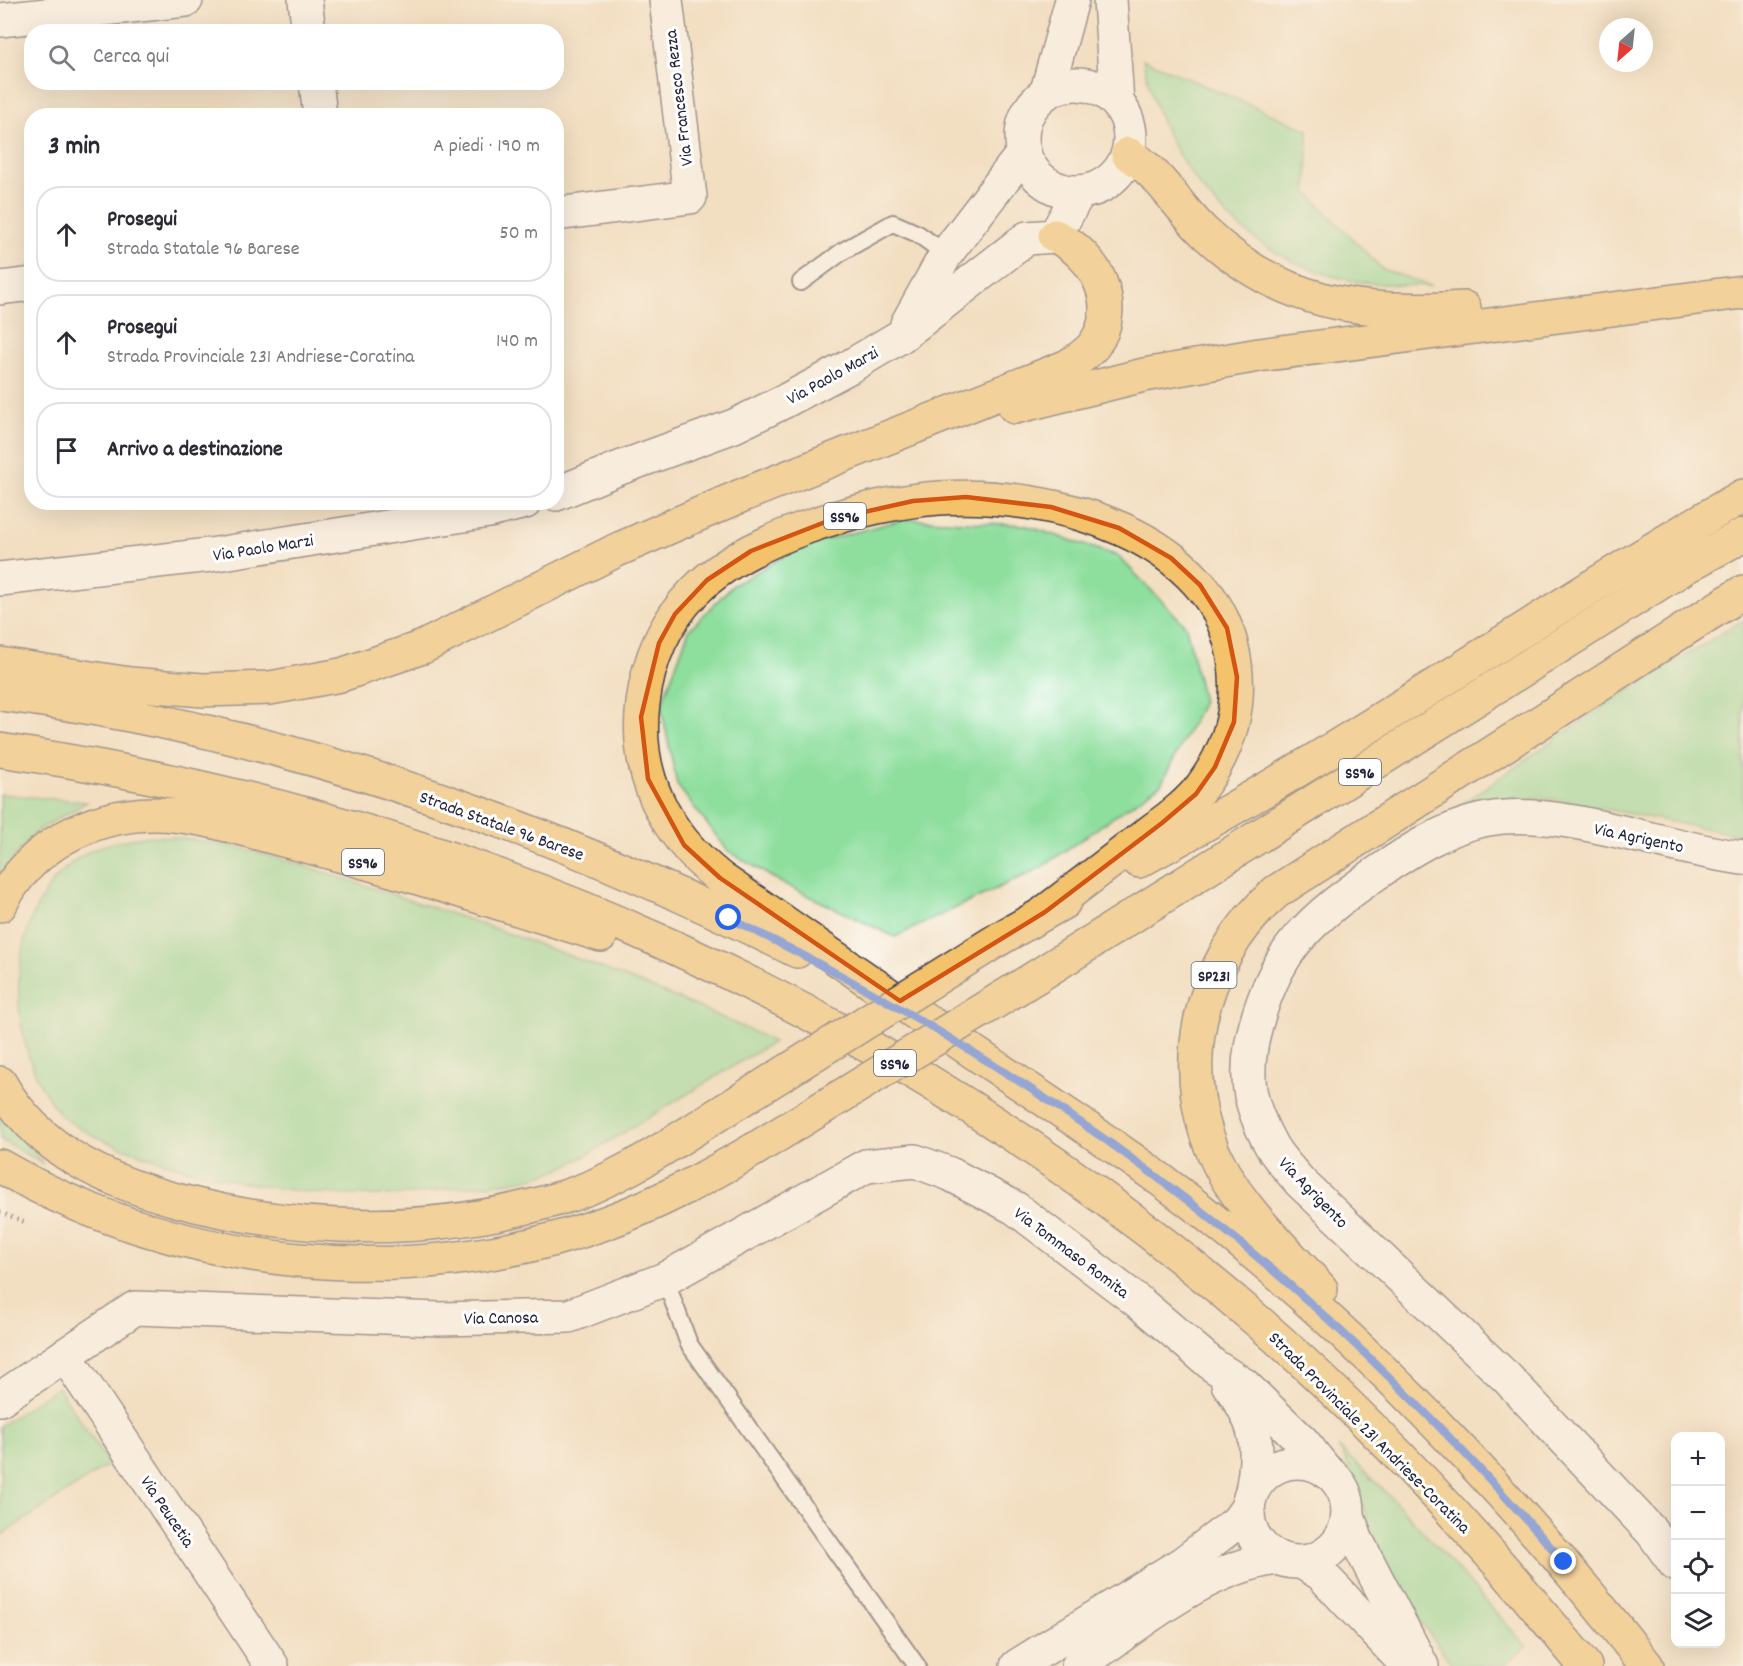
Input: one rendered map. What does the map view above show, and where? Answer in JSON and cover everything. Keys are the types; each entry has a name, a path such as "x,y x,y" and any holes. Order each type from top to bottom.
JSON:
{"main road":[{"path":"1128,154 1147,165 1187,215 1224,250 1280,285 1322,301 1365,309 1416,311 1735,293"},
{"path":"0,664 130,684 203,690 270,688 341,675 423,647 627,545 809,469 1053,373 1084,354 1094,345 1104,322 1103,290 1096,272 1084,255 1055,236"},
{"path":"809,469 1001,410 1144,375 1259,355 1735,293"},
{"name":"SS96","path":"0,1083 23,1117 54,1146 116,1181 162,1196 232,1214 322,1225 387,1226 446,1221 506,1211 563,1197 628,1168 999,939 1239,805 1664,542 1743,496"},
{"name":"SS96","path":"970,1050 720,878 684,845 668,823 648,779 642,744 641,717 646,682 658,643 685,601 719,570 770,542 862,511 939,498 1017,501 1076,513 1138,537 1181,566 1200,585 1216,608 1233,648 1237,677 1236,703 1226,744 1208,777 1185,804 1045,912"},
{"name":"SS96","path":"0,1166 78,1205 181,1239 284,1258 391,1262 502,1250 603,1224 666,1198 755,1149 1036,977 1674,573 1743,535"},
{"name":"SP231","path":"1647,1666 1522,1514 1228,1181 1210,1142 1199,1104 1196,1059 1202,1009 1214,974 1233,940 1259,907 1276,892 1743,592"},
{"name":"Strada Statale 96 Barese","path":"0,694 126,715 255,744 384,782 497,820 729,918 857,982 970,1050"},
{"name":"SS96","path":"0,750 185,784 386,836 546,892 748,981"},
{"name":"SS96","path":"0,905 26,867 44,850 66,836 90,826 122,818 151,814 185,816 385,868 748,981"},
{"name":"Strada Provinciale 231 Andriese-Coratina","path":"748,981 924,1079 993,1122 1113,1206 1260,1324 1340,1397 1423,1480 1488,1550 1585,1666"},
{"name":"SP231","path":"970,1050 1080,1122 1199,1209 1246,1248 1333,1323 1419,1406 1522,1514"}],"street":[{"path":"0,20 186,0"},
{"path":"305,0 308,24"},
{"name":"Via Francesco Rezza","path":"564,213 690,197 666,0"},
{"path":"1047,91 1072,0"},
{"path":"1110,0 1118,102 1130,128 1128,154 1115,176 1092,189 1079,192 1051,186 1029,166 1022,135 1025,118 1034,103 1047,91 1065,84 1084,84 1102,90 1118,102"},
{"path":"317,90 319,108"},
{"path":"901,336 946,254 1024,152"},
{"path":"1055,236 1079,192"},
{"name":"Via Paolo Marzi","path":"564,491 734,426 849,367 901,336 1027,238 1055,236"},
{"path":"0,288 24,285"},
{"name":"Via Paolo Marzi","path":"0,579 210,555 493,510"},
{"name":"Via Agrigento","path":"1671,1558 1652,1532 1507,1378 1300,1182 1272,1148 1257,1116 1248,1079 1262,1006 1275,975 1296,940 1330,906 1390,864 1449,831 1488,819 1548,818 1743,858"},
{"name":"Via Canosa","path":"0,1399 135,1308 440,1318 569,1316 665,1279 866,1166 915,1161"},
{"name":"Via Tommaso Romita","path":"915,1161 950,1174 1015,1208 1140,1303 1214,1366 1244,1385 1269,1408 1326,1471"},
{"name":"Via Peucetia","path":"65,1355 272,1666"},
{"name":"Via Tommaso Romita","path":"1214,1366 1250,1417 1257,1441 1258,1464 1250,1500"},
{"path":"1028,1662 1183,1563 1236,1522 1262,1477 1276,1467 1293,1462 1310,1463 1326,1471 1339,1483 1346,1498 1348,1516 1356,1539 1422,1666"},
{"path":"1250,1500 1248,1523 1254,1538 1264,1550 1321,1574 1408,1666"},
{"path":"1078,1666 1199,1585 1260,1561 1320,1557 1334,1547 1344,1533 1348,1516"}],"lane":[{"path":"801,282 843,252 893,223 918,234 946,254"},
{"path":"665,1279 689,1344 917,1666"}],"highlighted area":[{"path":"966,497 1051,507 1119,528 1171,558 1200,585 1227,628 1237,677 1234,722 1215,767 1196,794 1162,823 1045,912 900,1001 720,878 684,845 648,779 641,717 659,643 675,614 707,580 751,551 833,519 913,501"}],"green space":[{"path":"1143,59 1308,130 1307,192 1382,269 1431,286 1359,282 1310,269 1274,251 1241,228 1213,201 1188,170 1168,135 1153,98"},
{"path":"905,519 1024,525 1118,556 1186,626 1203,702 1161,784 1040,868 895,937 782,883 728,851 677,785 661,706 689,630 733,585 803,546"},
{"path":"1743,620 1743,836 1554,799 1510,798 1446,815 1597,710"},
{"path":"0,794 87,802 37,831 0,874"},
{"path":"150,836 210,842 240,848 419,903 632,980 721,1017 773,1042 580,1159 549,1173 522,1180 417,1193 342,1195 240,1182 173,1165 130,1151 80,1128 62,1116 42,1087 28,1052 20,1014 19,975 26,937 40,902 62,872 92,850 113,843"},
{"path":"0,1114 43,1164 0,1139"},
{"path":"58,1387 109,1464 0,1536 0,1426"},
{"path":"1338,1447 1394,1500 1527,1647 1503,1666 1453,1666 1407,1603 1383,1563 1358,1489"}],"route":[{"path":"729,918 857,982 970,1050 1080,1122 1199,1209 1333,1323 1465,1453 1564,1562"}]}
